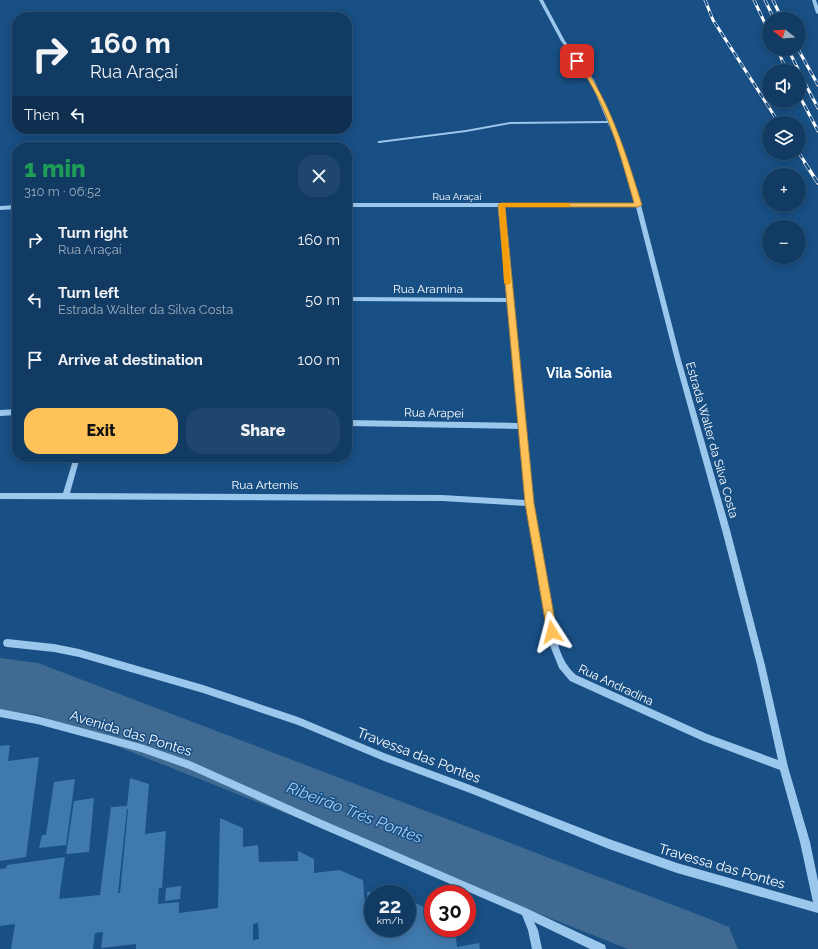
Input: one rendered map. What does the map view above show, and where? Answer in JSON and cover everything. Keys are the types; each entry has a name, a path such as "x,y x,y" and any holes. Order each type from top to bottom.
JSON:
{"street":[{"name":"Estrada Walter da Silva Costa","path":"541,0 563,41 592,80 622,150 638,205 678,360 730,545 761,665 784,767 805,842 818,903"},
{"path":"814,0 818,13"},
{"path":"379,142 466,131 510,123 611,122"},
{"name":"Rua Araçaí","path":"352,205 638,205"},
{"name":"Rua Andradina","path":"501,205 529,503 555,648 564,671 573,678 706,738 784,767"},
{"path":"0,208 12,208"},
{"name":"Rua Aramina","path":"352,299 509,300"},
{"path":"0,414 12,413"},
{"name":"Rua Arapei","path":"352,422 521,426"},
{"path":"65,497 76,462"},
{"name":"Rua Artemis","path":"0,496 419,498 529,503"},
{"name":"Travessa das Pontes","path":"7,643 54,648 79,653 203,689 298,721 384,757 470,789 608,844 677,868 818,908"},
{"name":"Avenida das Pontes","path":"0,713 37,720 141,748 190,765 319,823 525,912 601,949"},
{"path":"525,912 533,930 537,949"}],"building":[{"path":"10,745 8,761 39,757 26,857 0,861 0,746"},
{"path":"130,778 149,784 145,834 166,831 162,888 159,888 158,904 179,902 179,913 218,908 220,818 243,828 243,847 258,845 259,862 298,861 298,851 314,859 314,873 339,870 363,880 364,937 416,937 416,903 424,907 424,937 456,937 457,947 479,943 480,949 136,949 136,944 101,948 103,932 95,933 93,949 11,949 15,924 0,926 0,869 6,868 7,865 65,857 59,899 100,895 111,807 127,806","holes":["127,809 120,893 118,893","258,923 259,939 253,940 253,924"]},
{"path":"75,779 66,845 39,848 42,835 46,835 54,782"},
{"path":"94,798 89,852 66,854 74,801"},
{"path":"181,886 180,899 165,901 166,888"}],"waterway":[{"name":"Ribeirão Três Pontes","path":"0,684 38,689 707,949"}],"railway":[{"path":"705,0 713,20 775,116"},
{"path":"754,0 762,17"},
{"path":"765,0 771,12"},
{"path":"773,0 779,12"},
{"path":"780,56 784,64"},
{"path":"792,56 796,64"},
{"path":"802,56 818,85"},
{"path":"806,85 818,108"},
{"path":"806,108 818,131"},
{"path":"803,160 806,164"},
{"path":"805,163 818,183"}],"slow traffic":[{"path":"508,283 501,205 568,205"}],"district":[{"name":"Vila Sônia","path":"579,373"}],"route":[{"path":"552,632 529,503 501,205 638,205 622,150 609,116 592,80 577,61"}]}
